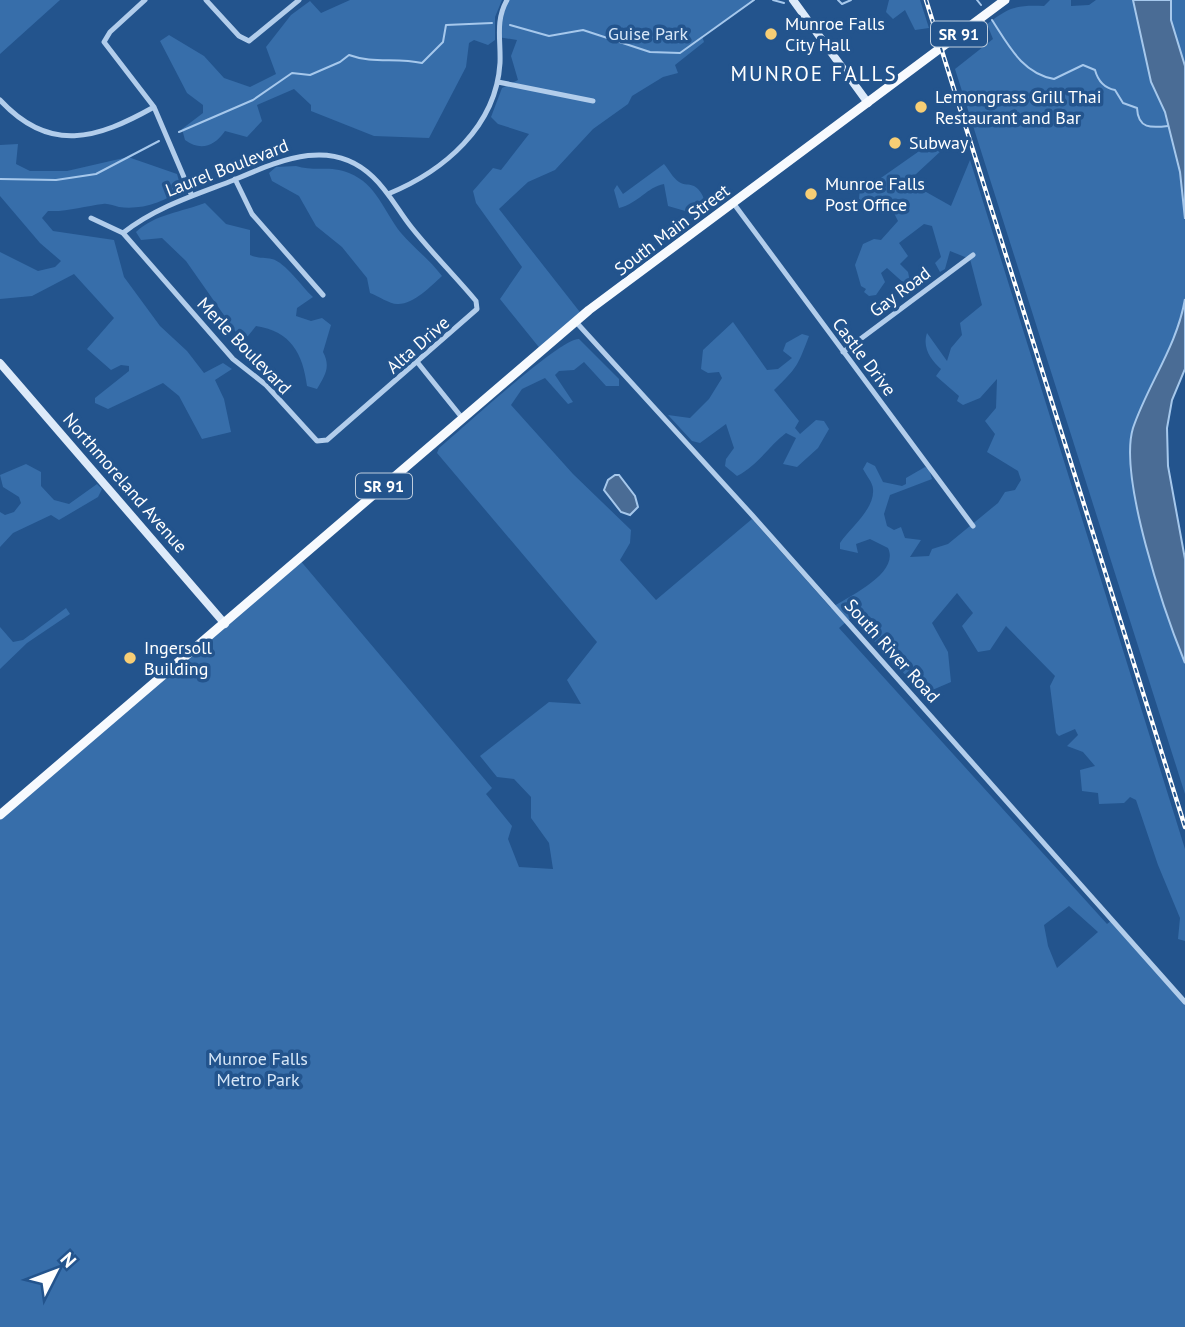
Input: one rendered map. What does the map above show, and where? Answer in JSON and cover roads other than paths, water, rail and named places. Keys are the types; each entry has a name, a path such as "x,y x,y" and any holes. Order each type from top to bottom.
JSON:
{"main road":[{"name":"SR 91","path":"868,103 1005,0"},
{"name":"South Main Street","path":"463,419 576,322 868,103"},
{"name":"SR 91","path":"0,815 463,419"}],"street":[{"path":"145,0 105,38 107,48 153,107 192,196"},
{"path":"206,0 239,36 249,41 299,0"},
{"path":"388,194 427,176 463,144 484,117 498,82 498,24 507,0"},
{"path":"793,0 868,103"},
{"path":"498,82 593,101"},
{"path":"0,100 32,126 71,137 111,131 153,107"},
{"name":"Laurel Boulevard","path":"123,233 151,213 235,179 289,158 324,154 363,168 388,194 412,228 461,283"},
{"path":"235,179 252,214 323,295"},
{"name":"Castle Drive","path":"734,204 973,526"},
{"name":"Merle Boulevard","path":"91,218 123,233 233,359 266,386 313,439 327,440 350,421"},
{"name":"Gay Road","path":"843,352 973,255"},
{"name":"Alta Drive","path":"350,421 475,313 476,301 461,283"},
{"name":"South River Road","path":"576,322 752,515 1185,1002"},
{"name":"Northmoreland Avenue","path":"0,363 225,624"},
{"path":"418,363 463,419"}],"waterway":[{"path":"510,25 549,36 583,30 650,52 680,53 754,0"},
{"path":"773,0 784,3"},
{"path":"838,0 842,4 851,0"},
{"path":"977,0 981,5"},
{"path":"992,20 1017,57 1033,71 1054,79 1083,65 1095,70 1102,83 1115,90 1123,103 1137,108 1140,120 1147,126 1168,126"},
{"path":"179,132 253,100 292,73 310,75 340,62 349,55 422,63 443,42 446,25 492,23"},
{"path":"0,179 56,180 96,174 159,141"}],"railway":[{"path":"926,0 1185,827"}],"place":[{"name":"Munroe Falls City Hall","path":"771,34"},
{"name":"Lemongrass Grill Thai Restaurant and Bar","path":"921,107"},
{"name":"Subway","path":"895,143"},
{"name":"Munroe Falls Post Office","path":"811,194"},
{"name":"Ingersoll Building","path":"130,658"}],"district":[{"name":"MUNROE FALLS","path":"814,74"}],"park label":[{"name":"Guise Park","path":"648,34"},
{"name":"Munroe Falls Metro Park","path":"258,1069"}]}
